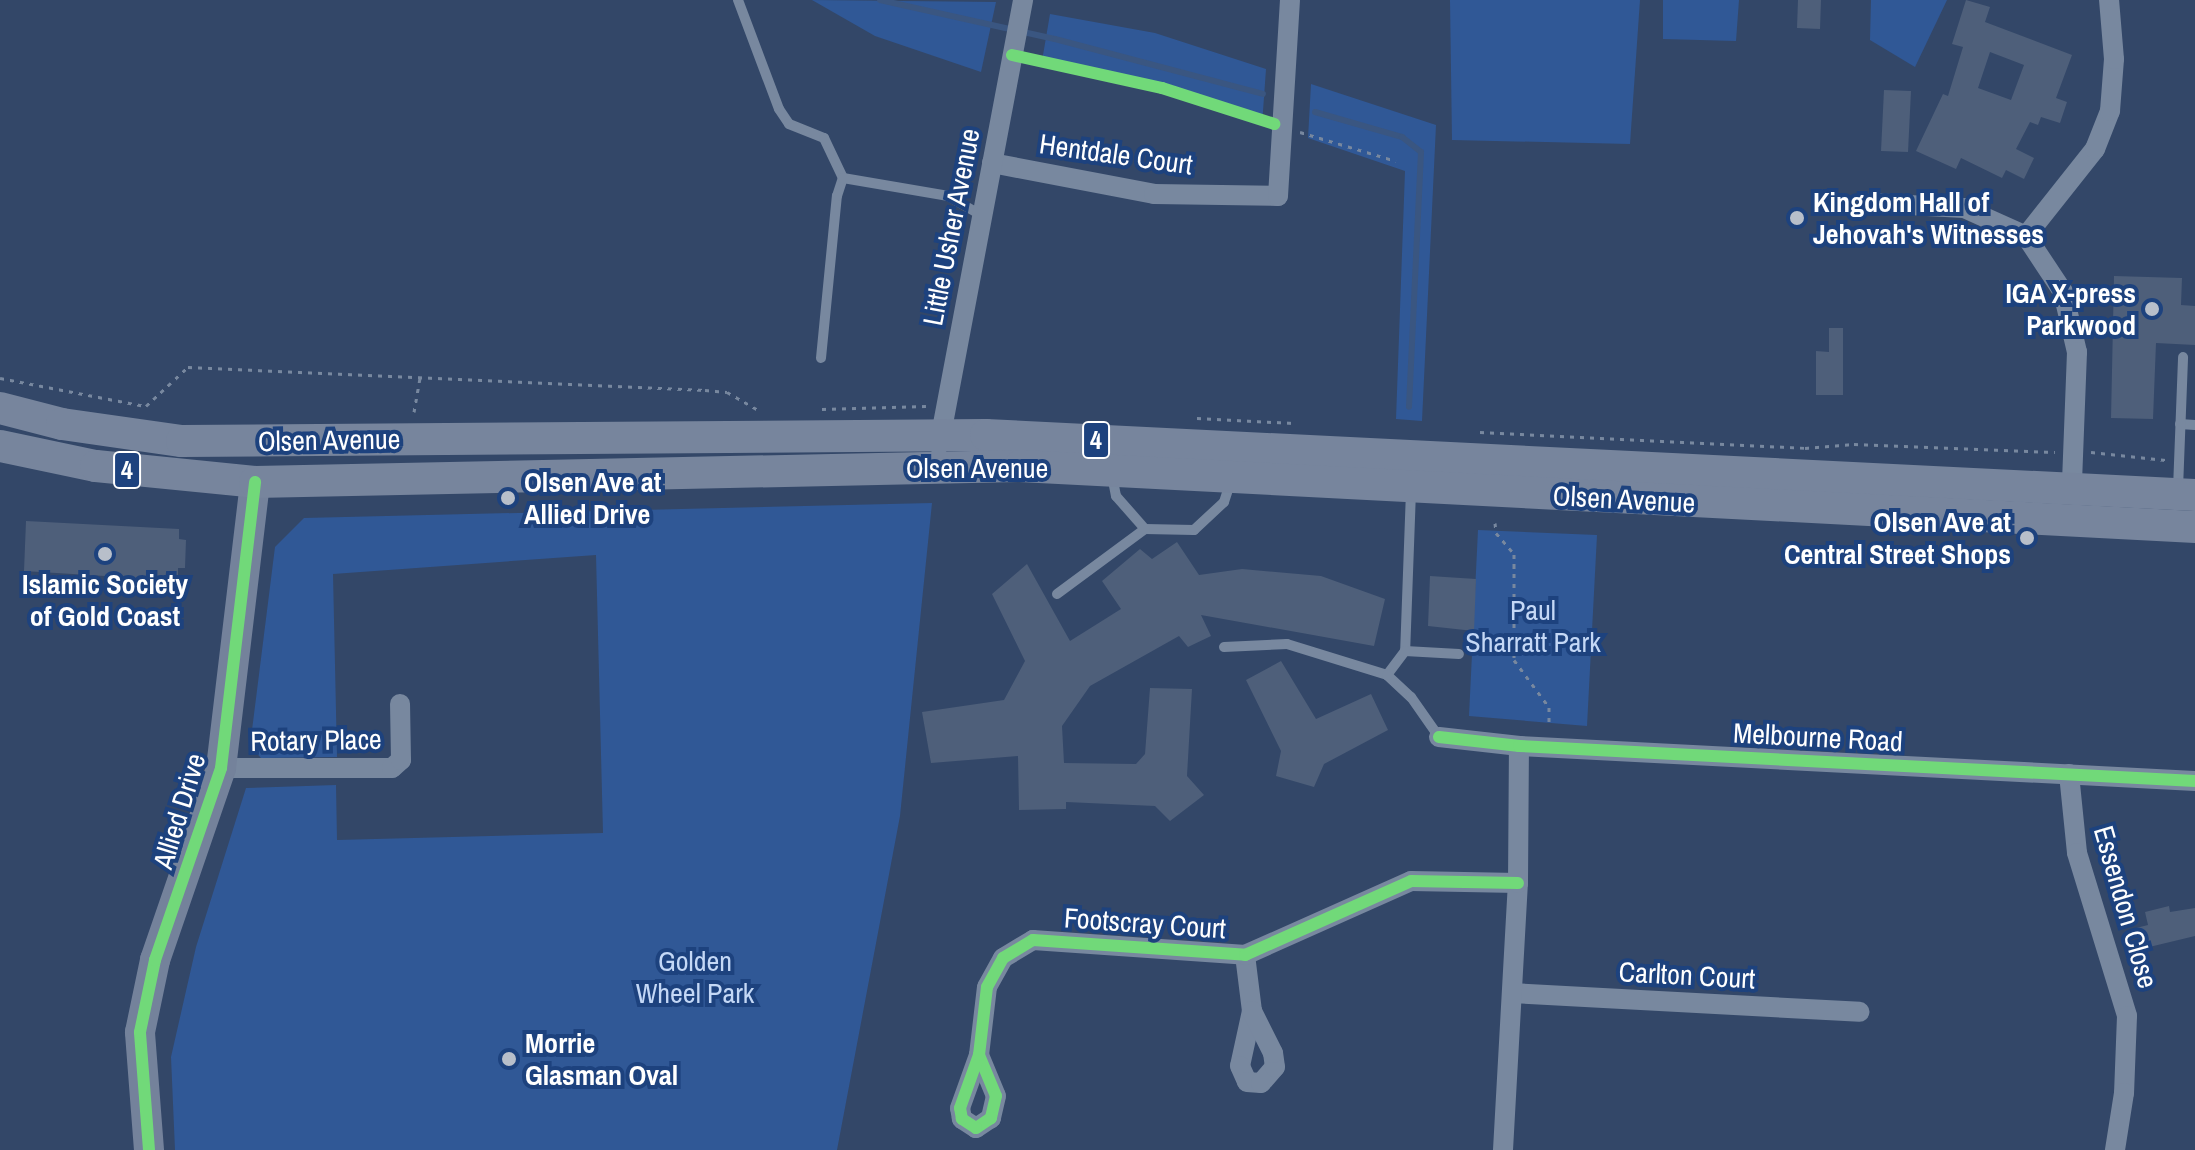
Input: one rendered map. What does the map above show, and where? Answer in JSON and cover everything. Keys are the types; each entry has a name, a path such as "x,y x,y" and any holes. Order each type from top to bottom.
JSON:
{"main road":[{"name":"Olsen Avenue","path":"0,408 62,424 182,441 939,450 2072,485 2186,495"},
{"name":"Olsen Avenue","path":"0,446 109,468 255,482 939,450 1112,474 2195,527"}],"street":[{"name":"Hentdale Court","path":"992,163 1154,194 1278,196 1290,0"},
{"path":"2026,236 2095,149 2110,111 2114,59 2109,0"},
{"name":"Little Usher Avenue","path":"939,450 1022,5"},
{"path":"1872,203 1964,208 2026,236 2063,292 2077,352 2072,485"},
{"name":"Allied Drive","path":"149,1150 140,1032 155,960 221,768 255,482"},
{"name":"Rotary Place","path":"221,768 392,768 401,760 400,704"},
{"name":"Melbourne Road","path":"1439,737 1519,746 2195,781"},
{"path":"1503,1150 1518,883 1519,746"},
{"name":"Essendon Close","path":"2069,774 2077,853 2127,1016 2124,1093 2115,1150"},
{"name":"Footscray Court","path":"979,1055 987,987 1003,958 1033,940 1245,955 1411,881 1518,883"},
{"path":"1245,955 1252,1011"},
{"name":"Carlton Court","path":"1512,993 1859,1012"}],"lane":[{"path":"738,0 779,109 789,124 824,138 843,178 837,196 821,358"},
{"path":"843,178 948,196 981,215"},
{"path":"2183,357 2180,424 2186,495"},
{"path":"2180,424 2195,425"},
{"path":"1112,474 1116,496 1145,529"},
{"path":"1057,594 1145,529 1194,530 1224,502 1231,480"},
{"path":"1387,675 1405,651 1411,489"},
{"path":"1224,647 1287,644 1387,675 1411,697 1439,737"},
{"path":"1405,651 1459,654"}],"path":[{"path":"1296,130 1396,161"},
{"path":"400,414 413,414 420,377"},
{"path":"1495,523 1496,533 1514,554 1514,660 1549,707 1549,728"}],"green space":[{"path":"812,0 996,2 981,72 875,36"},
{"path":"1450,0 1640,0 1630,144 1452,140"},
{"path":"1663,0 1739,0 1736,41 1663,39"},
{"path":"1871,0 1947,0 1915,67 1870,40"},
{"path":"1050,14 1155,33 1266,69 1262,125 1159,91 1041,67"},
{"path":"1311,84 1436,125 1422,421 1396,419 1405,171 1308,138"},
{"name":"Golden Wheel Park","path":"932,503 900,816 837,1150 175,1150 171,1057 196,947 246,788 336,785 337,840 603,833 596,555 333,574 337,757 261,758 250,746 275,547 304,518"},
{"name":"Paul Sharratt Park","path":"1478,530 1597,535 1587,726 1469,716"}],"building":[{"path":"1798,0 1821,0 1820,29 1797,28"},
{"path":"1966,0 1990,7 1985,22 2072,55 2056,98 2067,102 2060,123 2041,117 2038,125 2030,122 2016,149 2034,158 2024,179 2006,170 2002,178 1961,158 1956,169 1916,151 1943,94 1948,96 1963,47 1952,44","holes":["1990,52 2024,65 2011,100 1978,88"]},
{"path":"1884,90 1911,91 1908,152 1881,151"},
{"path":"2114,276 2182,278 2181,305 2195,306 2195,345 2156,343 2153,419 2111,418"},
{"path":"1829,328 1843,328 1843,395 1816,395 1816,351 1829,352"},
{"name":"Islamic Society of Gold Coast","path":"26,521 179,529 179,539 186,540 185,568 178,568 178,578 153,579 24,571"},
{"path":"1177,542 1199,575 1242,569 1321,576 1385,599 1374,646 1201,615 1211,636 1188,647 1179,636 1090,686 1062,726 1064,763 1136,764 1145,754 1150,688 1192,689 1187,776 1204,795 1170,821 1155,806 1066,802 1066,809 1019,810 1018,756 931,763 922,712 1004,700 1025,661 992,594 1027,564 1070,641 1121,609 1102,581 1140,549 1152,559"},
{"path":"1430,576 1476,579 1474,631 1428,626"},
{"path":"1281,661 1316,719 1371,694 1388,730 1324,764 1314,787 1276,776 1281,751 1246,680"},
{"path":"2169,906 2170,912 2195,908 2195,936 2141,949 2136,928 2148,925 2145,912"}],"waterway":[{"path":"880,0 1055,39 1263,94"},
{"path":"1315,112 1402,137 1421,152 1409,407"}],"cycle path":[{"path":"1012,55 1162,88 1274,124"},
{"path":"149,1150 140,1032 155,960 221,768 255,482"},
{"path":"1439,737 1519,746 2195,781"},
{"path":"979,1055 996,1096 991,1118 976,1128 962,1119 960,1108 979,1055 987,987 1003,958 1033,940 1245,955 1411,881 1518,883"}],"place":[{"name":"Kingdom Hall of Jehovah's Witnesses","path":"1797,218"},
{"name":"IGA X-press Parkwood","path":"2152,309"},
{"name":"Olsen Ave at Allied Drive","path":"508,498"},
{"name":"Olsen Ave at Central Street Shops","path":"2027,538"},
{"name":"Islamic Society of Gold Coast","path":"105,554"},
{"name":"Morrie Glasman Oval","path":"509,1059"}]}
